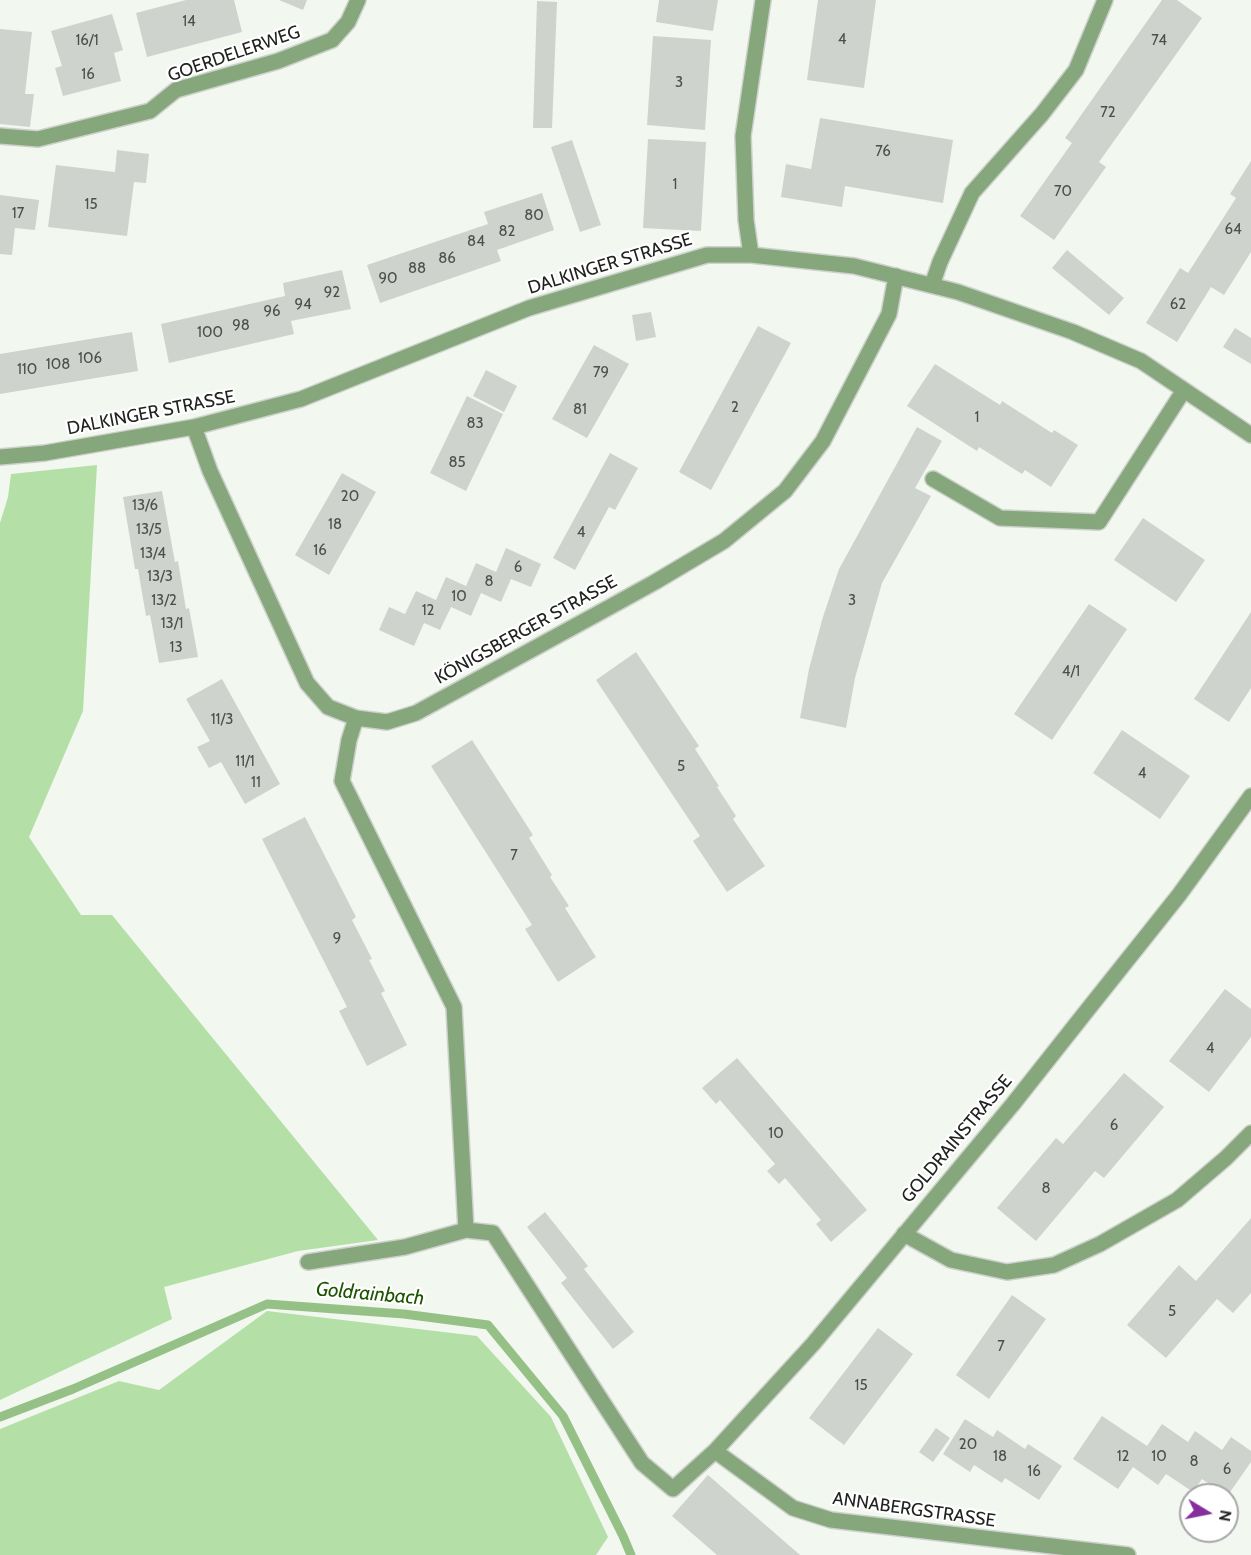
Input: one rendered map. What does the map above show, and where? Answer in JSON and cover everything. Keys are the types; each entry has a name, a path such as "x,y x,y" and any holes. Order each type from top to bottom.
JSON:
{"street":[{"name":"GOERDELERWEG","path":"0,136 38,139 150,111 176,90 278,61 332,40 348,22 358,0"},
{"path":"751,255 746,220 743,136 763,0"},
{"path":"932,285 940,262 972,193 1042,114 1076,70 1105,0"},
{"name":"DALKINGER STRASSE","path":"0,457 45,453 194,427 301,399 529,308 707,255 751,255 854,266 958,292 1073,333 1141,361 1251,435"},
{"name":"KÖNIGSBERGER STRASSE","path":"194,427 210,471 307,683 328,707 356,718 387,722 416,713 608,609 724,541 785,491 823,441 889,314 896,276"},
{"path":"933,479 1000,518 1099,522 1184,390"},
{"path":"308,1262 405,1247 466,1230 454,1007 342,781 349,740 356,718"},
{"name":"GOLDRAINSTRASSE","path":"466,1230 493,1233 642,1464 673,1489 715,1451 813,1344 1012,1104 1179,896 1251,796"},
{"path":"904,1234 951,1260 1007,1272 1054,1265 1100,1244 1177,1200 1251,1133"},
{"name":"ANNABERGSTRASSE","path":"715,1451 793,1509 831,1520 1058,1552 1128,1555"}],"green space":[{"path":"97,465 83,711 29,837 81,915 112,915 378,1240 298,1251 164,1287 172,1319 0,1400 0,523 8,497 11,474"},
{"path":"267,1311 477,1336 551,1417 608,1537 596,1555 0,1555 0,1429 119,1381 159,1390"}],"building":[{"path":"186,0 234,0 242,32 147,57 136,13"},
{"path":"279,0 307,0 303,10"},
{"path":"659,0 718,0 713,31 656,22"},
{"path":"818,0 876,0 864,88 807,80"},
{"path":"1162,0 1177,0 1202,18 1099,162 1106,167 1054,240 1020,216 1072,143 1065,138"},
{"path":"537,1 557,2 552,128 533,128"},
{"path":"112,14 123,50 114,53 121,81 63,96 55,68 62,66 51,31"},
{"path":"0,29 32,32 25,94 34,94 30,127 0,124"},
{"path":"653,36 711,40 705,130 647,125"},
{"path":"820,118 953,140 943,203 845,186 842,207 781,197 786,164 811,169"},
{"path":"648,139 706,142 701,231 643,228"},
{"path":"572,140 601,225 580,232 551,147"},
{"path":"117,150 149,154 146,183 134,182 127,236 48,227 56,165 115,172"},
{"path":"1251,161 1251,252 1224,295 1211,287 1177,342 1146,323 1180,268 1188,273 1236,198 1230,194"},
{"path":"542,193 554,230 497,250 501,261 380,303 367,265 488,224 484,212"},
{"path":"0,195 39,200 35,230 15,228 12,255 0,254"},
{"path":"1067,250 1124,298 1109,315 1052,268"},
{"path":"342,270 351,309 291,321 294,334 169,363 161,324 285,296 283,283"},
{"path":"651,312 656,337 636,341 632,315"},
{"path":"758,326 791,343 711,490 679,472"},
{"path":"1235,328 1251,338 1251,364 1223,347"},
{"path":"132,332 138,371 0,394 0,354"},
{"path":"594,345 629,364 587,438 552,419"},
{"path":"935,364 1000,405 1002,401 1052,433 1054,430 1078,445 1051,487 1025,470 1022,474 979,447 977,451 907,406"},
{"path":"486,370 517,386 504,412 473,396"},
{"path":"467,396 503,414 466,491 430,473"},
{"path":"917,427 942,441 915,488 931,496 882,583 855,678 846,728 800,718 809,669 839,569"},
{"path":"610,453 638,468 615,510 609,507 575,570 553,558"},
{"path":"342,473 376,492 329,575 295,555"},
{"path":"162,491 175,562 178,561 186,609 189,608 198,657 159,663 150,615 146,616 138,569 135,569 123,497"},
{"path":"1143,518 1205,560 1176,602 1114,560"},
{"path":"506,548 541,564 531,587 511,579 501,602 481,593 471,616 451,607 440,630 424,623 414,646 379,630 389,607 405,614 416,591 436,600 446,577 466,586 476,563 496,572"},
{"path":"1089,604 1127,629 1052,740 1014,714"},
{"path":"1251,612 1251,688 1229,722 1194,699"},
{"path":"636,652 699,746 695,749 736,816 733,819 765,866 727,892 693,841 700,836 596,680"},
{"path":"222,679 280,784 245,804 221,762 209,768 197,747 210,741 186,699"},
{"path":"1122,730 1190,776 1160,819 1093,773"},
{"path":"472,740 533,835 529,838 569,906 565,908 596,957 558,982 525,929 532,925 431,766"},
{"path":"305,817 356,917 352,920 385,991 381,993 407,1045 367,1066 339,1011 347,1007 262,839"},
{"path":"1225,989 1251,1009 1251,1037 1209,1092 1169,1061"},
{"path":"737,1058 867,1210 831,1242 816,1224 821,1220 785,1178 779,1184 767,1171 775,1164 720,1100 716,1104 702,1088"},
{"path":"1124,1073 1164,1107 1104,1178 1095,1171 1036,1241 997,1208 1056,1138 1063,1144"},
{"path":"545,1212 588,1266 584,1269 634,1332 613,1349 561,1283 567,1278 527,1227"},
{"path":"1251,1218 1251,1293 1233,1313 1217,1299 1166,1358 1127,1325 1179,1265 1196,1281"},
{"path":"1012,1295 1046,1319 989,1399 956,1375"},
{"path":"878,1328 913,1354 844,1445 809,1418"},
{"path":"1102,1416 1147,1446 1162,1424 1188,1442 1195,1431 1222,1450 1231,1437 1251,1451 1251,1462 1236,1483 1208,1483 1202,1479 1199,1483 1180,1483 1166,1474 1158,1485 1133,1467 1118,1489 1073,1459"},
{"path":"965,1419 993,1437 997,1430 1025,1449 1028,1444 1062,1466 1039,1500 1005,1478 1002,1483 974,1465 970,1472 943,1454"},
{"path":"936,1428 950,1438 933,1462 919,1452"},
{"path":"708,1475 800,1555 717,1555 672,1516"}],"waterway":[{"name":"Goldrainbach","path":"0,1417 73,1389 267,1304 404,1314 488,1325 563,1416 631,1555"}]}
